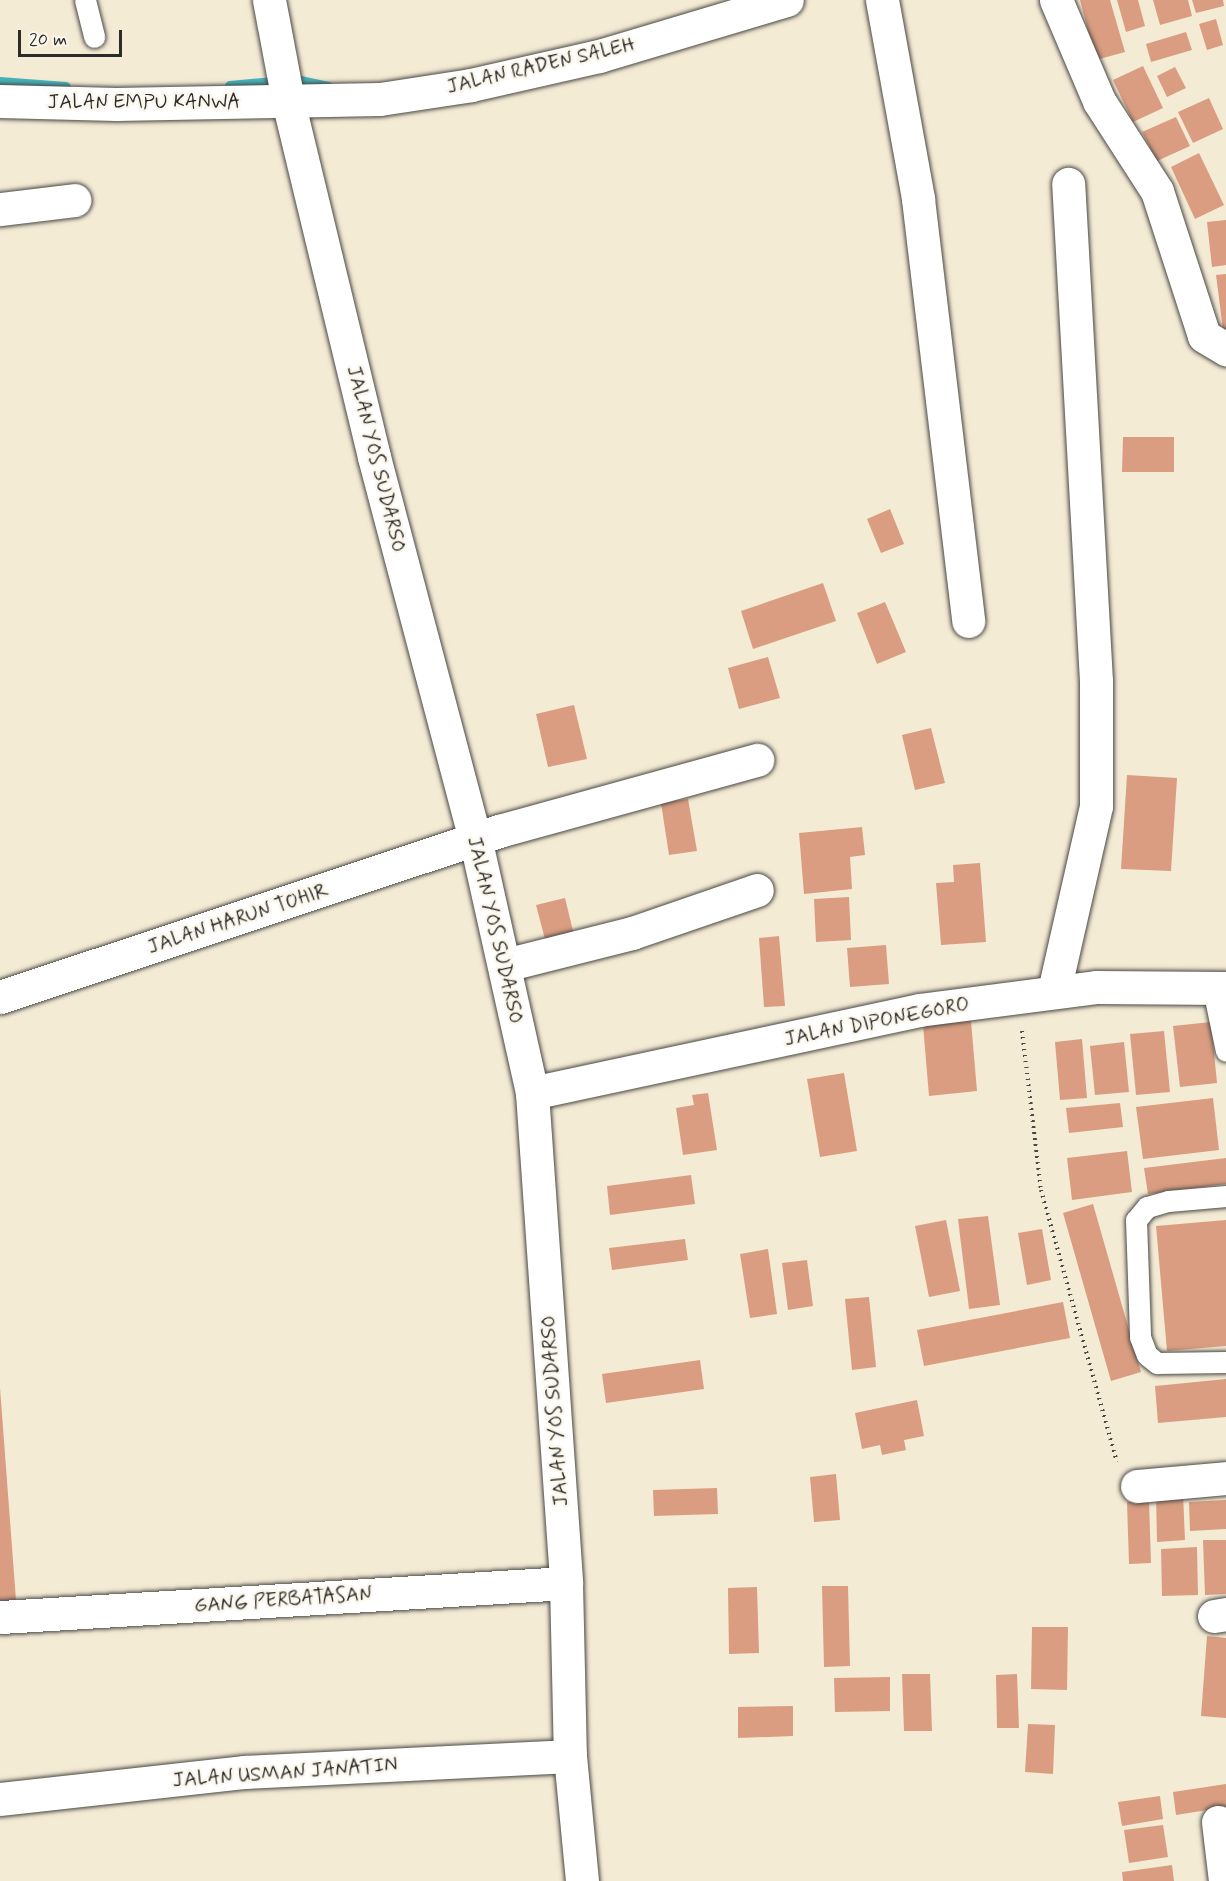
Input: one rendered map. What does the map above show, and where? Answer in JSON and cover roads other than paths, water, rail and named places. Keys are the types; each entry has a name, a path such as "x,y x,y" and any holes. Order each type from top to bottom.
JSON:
{"street":[{"name":"JALAN YOS SUDARSO","path":"269,0 287,94 374,458 476,842 532,1093 566,1582 570,1756 582,1881"},
{"name":"JALAN RADEN SALEH","path":"287,94 380,99 471,85 599,56 787,0"},
{"path":"882,0 918,199 968,621"},
{"path":"1056,0 1099,101 1157,191 1204,336 1226,350"},
{"name":"JALAN EMPU KANWA","path":"0,101 287,94"},
{"path":"1054,991 1096,806 1096,681 1068,184"},
{"path":"0,209 74,200"},
{"name":"JALAN HARUN TOHIR","path":"0,996 476,842 499,831 757,760"},
{"path":"505,965 632,933 757,890"},
{"name":"JALAN DIPONEGORO","path":"532,1093 919,1010 1096,987 1220,989"},
{"path":"1137,1486 1226,1478"},
{"name":"GANG PERBATASAN","path":"1,1617 566,1582"},
{"name":"JALAN USMAN JANATIN","path":"0,1799 245,1772 570,1756"},
{"path":"1218,1822 1225,1881"}],"lane":[{"path":"85,0 94,37"},
{"path":"1220,989 1226,1051"},
{"path":"1226,1196 1157,1204 1147,1207 1136,1220 1140,1336 1147,1355 1157,1363 1226,1362"}],"waterway":[{"path":"230,86 296,80 328,87"},
{"path":"0,82 66,87"}]}
